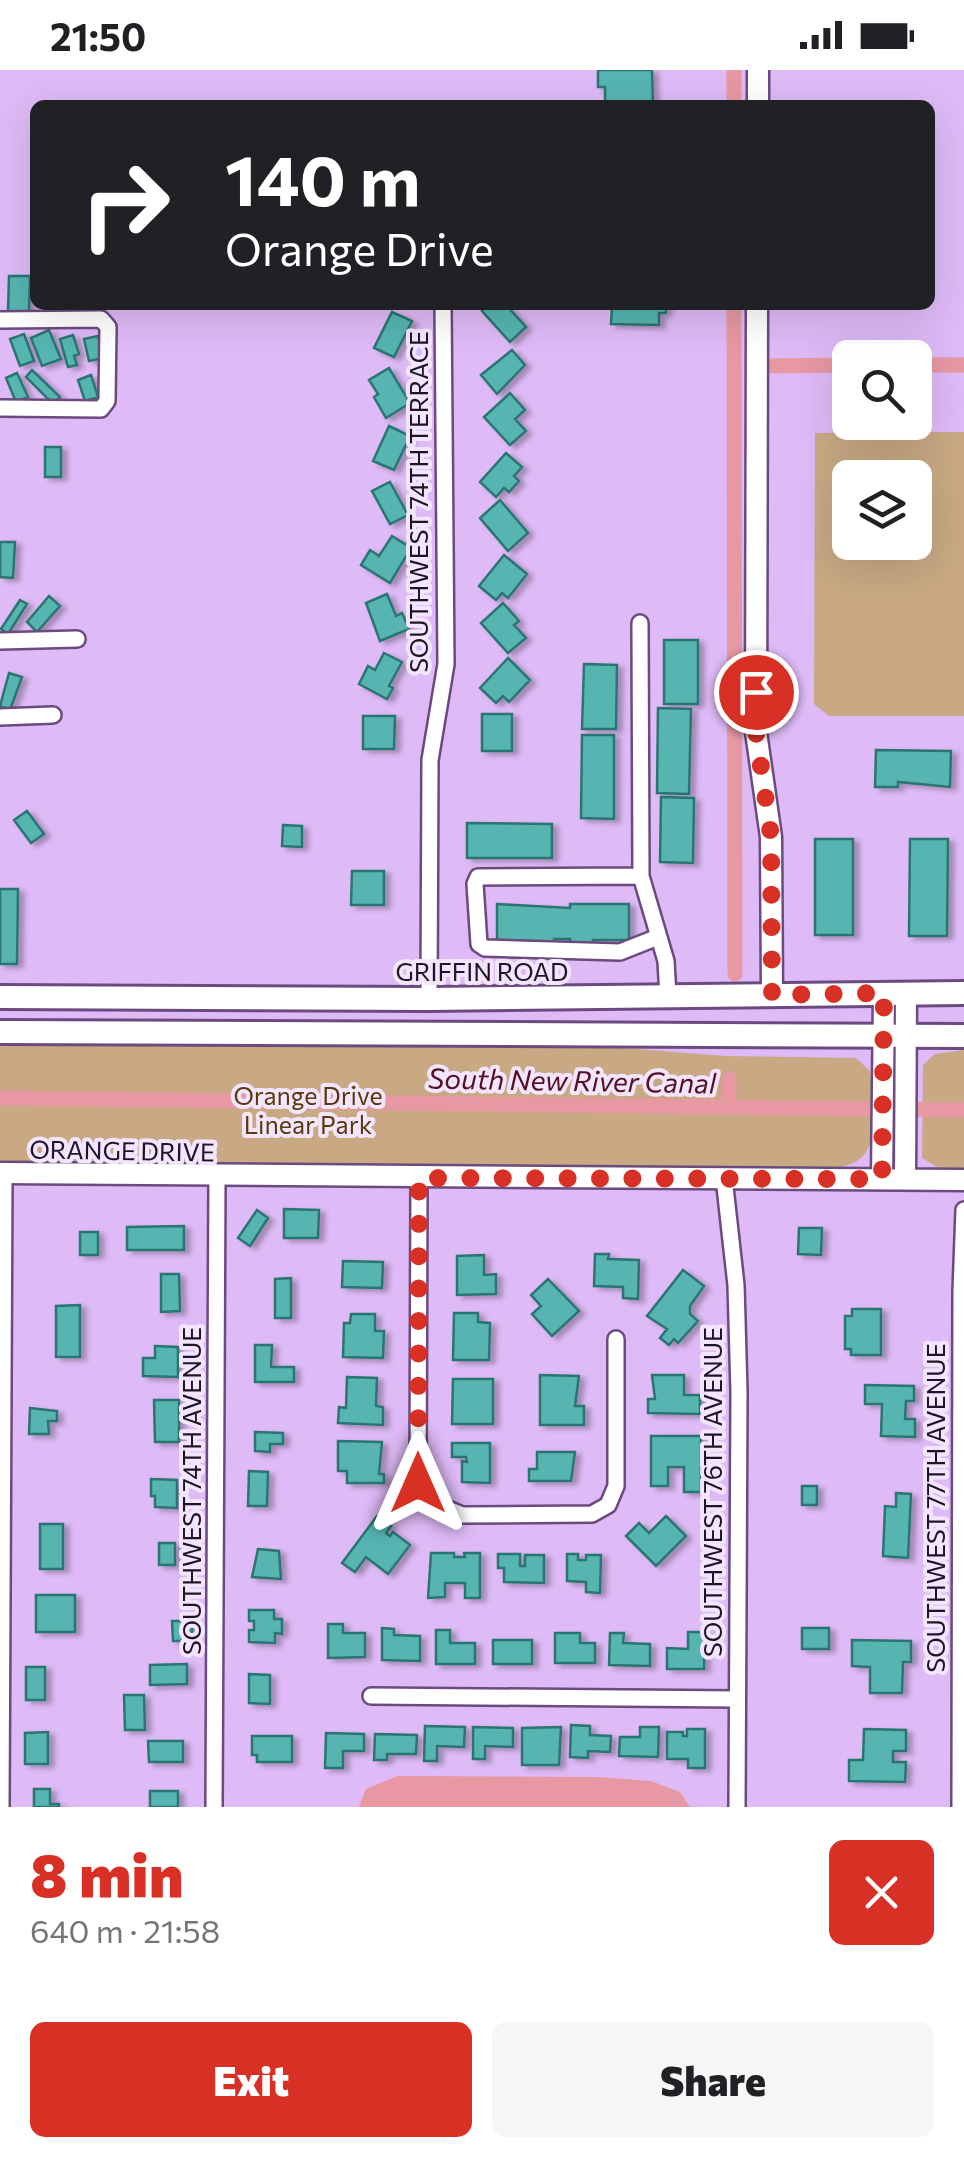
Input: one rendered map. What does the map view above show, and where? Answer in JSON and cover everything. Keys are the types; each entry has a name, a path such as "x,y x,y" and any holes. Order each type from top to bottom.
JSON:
{"main road":[{"name":"GRIFFIN ROAD","path":"0,997 478,999 964,993"},
{"path":"388,1034 419,1016 429,999"},
{"path":"449,1034 455,1017 478,999"},
{"path":"0,1032 964,1036"}],"street":[{"path":"758,70 758,100"},
{"name":"SOUTHWEST 74TH TERRACE","path":"429,999 430,760 446,664 443,310"},
{"path":"757,310 756,732 771,836 772,995"},
{"path":"0,320 100,319 108,327 107,401 101,410 0,408"},
{"path":"640,623 641,876 666,962 668,996"},
{"path":"0,641 77,639"},
{"path":"0,717 53,715"},
{"path":"641,876 478,877 475,884 479,944 484,948 620,952 658,937"},
{"path":"882,1179 883,1078 894,1035 895,993"},
{"path":"894,1035 906,1078 905,1179"},
{"path":"0,1807 2,1174"},
{"name":"ORANGE DRIVE","path":"2,1174 964,1180"},
{"name":"SOUTHWEST 74TH AVENUE","path":"214,1807 217,1176"},
{"path":"419,1178 418,1483 431,1502 462,1516 592,1514 608,1505 616,1486 616,1339"},
{"name":"SOUTHWEST 76TH AVENUE","path":"724,1178 736,1285 739,1392 737,1807"},
{"name":"SOUTHWEST 77TH AVENUE","path":"960,1807 964,1210"},
{"path":"370,1696 737,1698"}],"green space":[{"path":"932,432 964,432 964,716 829,716 814,704 815,433 832,433 832,440 932,440"},
{"name":"Orange Drive Linear Park","path":"0,1045 623,1048 726,1056 856,1058 870,1071 873,1132 863,1156 852,1164 836,1167 0,1167"},
{"path":"964,1050 964,1169 939,1168 922,1158 923,1065 935,1054"}],"shaded area":[{"path":"397,1776 651,1781 680,1792 690,1807 359,1807 366,1789"}],"building":[{"path":"598,70 652,70 653,100 605,100 605,87 598,87"},
{"path":"9,276 30,276 29,313 8,312"},
{"path":"511,310 526,327 510,342 482,311"},
{"path":"612,310 666,310 659,313 659,325 611,324"},
{"path":"392,312 412,321 394,357 374,348"},
{"path":"49,330 61,359 42,366 31,338"},
{"path":"24,334 34,361 20,366 10,339"},
{"path":"73,335 79,354 74,356 77,365 68,367 60,339"},
{"path":"98,336 103,358 89,361 84,339"},
{"path":"512,350 525,365 497,394 481,375"},
{"path":"389,368 410,403 386,418 369,380"},
{"path":"32,370 60,397 53,404 26,377"},
{"path":"17,373 28,397 16,402 6,378"},
{"path":"91,375 98,397 85,401 78,380"},
{"path":"510,393 525,410 515,419 526,431 510,445 484,417"},
{"path":"389,426 410,436 394,470 373,461"},
{"path":"45,447 61,447 61,477 45,477"},
{"path":"506,453 522,467 514,476 519,481 509,492 504,488 496,497 480,482"},
{"path":"390,482 408,515 390,524 372,491"},
{"path":"500,500 528,533 508,551 480,518"},
{"path":"392,536 411,548 390,583 361,565 370,550 379,556"},
{"path":"0,542 15,542 13,578 0,577"},
{"path":"504,555 527,574 508,598 502,593 496,600 479,586"},
{"path":"387,594 396,616 402,613 409,629 380,641 366,603"},
{"path":"49,596 60,606 37,632 27,622"},
{"path":"20,600 27,604 8,634 1,629"},
{"path":"503,603 519,621 514,625 526,638 508,653 481,623"},
{"path":"664,640 698,640 698,704 664,704"},
{"path":"384,653 402,662 389,686 393,688 387,699 359,684 368,666 375,670"},
{"path":"508,658 530,680 509,702 503,696 496,703 480,688"},
{"path":"584,664 617,665 616,729 582,729"},
{"path":"9,673 22,677 10,710 0,706"},
{"path":"658,708 691,709 689,794 657,793"},
{"path":"482,714 512,714 512,751 482,751"},
{"path":"363,716 395,716 394,749 363,749"},
{"path":"582,735 614,735 614,819 581,818"},
{"path":"876,750 951,751 950,787 898,782 898,787 875,787"},
{"path":"661,797 694,798 693,863 660,862"},
{"path":"27,811 44,834 31,843 14,820"},
{"path":"467,823 552,824 552,858 467,858"},
{"path":"283,825 302,826 302,847 282,846"},
{"path":"815,839 853,839 853,935 815,935"},
{"path":"910,839 948,839 947,936 909,936"},
{"path":"352,871 384,871 384,905 351,905"},
{"path":"0,889 18,889 17,964 0,964"},
{"path":"497,904 570,908 570,904 629,904 629,940 593,940 592,946 570,945 570,939 554,939 554,946 497,940"},
{"path":"284,1209 319,1210 318,1238 284,1238"},
{"path":"257,1210 268,1218 250,1246 238,1238"},
{"path":"184,1226 184,1250 127,1250 127,1227"},
{"path":"799,1228 822,1228 821,1255 798,1254"},
{"path":"80,1232 98,1232 98,1255 80,1255"},
{"path":"595,1254 609,1254 608,1259 639,1260 638,1299 623,1298 623,1287 594,1286"},
{"path":"484,1255 484,1275 496,1274 496,1294 457,1295 457,1256"},
{"path":"343,1261 383,1262 382,1288 342,1287"},
{"path":"683,1270 704,1286 690,1306 690,1314 698,1321 678,1343 674,1339 669,1345 660,1338 667,1329 647,1316"},
{"path":"161,1274 179,1274 180,1311 161,1312"},
{"path":"291,1278 291,1318 275,1318 275,1279"},
{"path":"548,1279 579,1311 552,1336 532,1314 541,1306 531,1295"},
{"path":"80,1305 80,1357 56,1357 56,1306"},
{"path":"852,1309 881,1309 881,1355 851,1355 851,1349 845,1349 845,1316 852,1316"},
{"path":"454,1313 478,1313 478,1322 490,1323 489,1360 453,1360"},
{"path":"351,1314 375,1314 375,1331 384,1331 383,1358 343,1357 344,1323 350,1323"},
{"path":"255,1345 272,1345 271,1367 294,1367 294,1382 255,1382"},
{"path":"155,1346 178,1347 178,1377 143,1376 143,1358 155,1358"},
{"path":"540,1375 579,1376 575,1406 584,1406 584,1425 540,1425"},
{"path":"652,1375 684,1375 684,1395 700,1395 700,1414 648,1413 648,1399 655,1399"},
{"path":"347,1377 377,1378 376,1406 383,1407 383,1425 338,1423 339,1407 346,1408"},
{"path":"453,1379 493,1379 493,1424 452,1424"},
{"path":"865,1385 914,1386 914,1401 906,1401 905,1419 915,1419 915,1437 881,1436 882,1404 865,1404"},
{"path":"154,1400 179,1400 179,1442 155,1442"},
{"path":"30,1408 57,1411 57,1421 48,1421 49,1434 29,1434"},
{"path":"255,1432 283,1433 283,1444 270,1444 270,1452 255,1451"},
{"path":"651,1436 701,1436 701,1492 684,1492 684,1467 668,1467 668,1486 651,1486"},
{"path":"338,1441 382,1442 379,1474 384,1474 384,1483 347,1483 347,1471 338,1471"},
{"path":"452,1443 490,1443 490,1483 462,1482 462,1461 467,1462 466,1457 452,1457"},
{"path":"537,1452 575,1452 571,1481 529,1481 529,1469 537,1469"},
{"path":"249,1471 268,1472 267,1506 248,1506"},
{"path":"151,1479 177,1480 177,1508 155,1507"},
{"path":"802,1486 817,1486 817,1505 802,1505"},
{"path":"896,1493 911,1494 908,1558 883,1556 885,1506 896,1507"},
{"path":"377,1516 391,1526 386,1533 390,1536 393,1532 410,1545 388,1574 366,1557 355,1572 342,1563"},
{"path":"666,1516 686,1536 656,1566 626,1536 639,1523 649,1533"},
{"path":"40,1524 63,1524 63,1569 40,1569"},
{"path":"159,1543 175,1543 175,1565 159,1565"},
{"path":"258,1549 279,1551 281,1579 252,1577"},
{"path":"431,1553 465,1557 464,1553 480,1553 480,1598 465,1598 465,1583 445,1583 445,1597 428,1598"},
{"path":"498,1554 520,1554 520,1566 525,1566 525,1555 544,1555 544,1583 504,1582"},
{"path":"567,1554 578,1554 578,1560 586,1560 586,1555 601,1555 600,1593 586,1592 586,1582 567,1581"},
{"path":"36,1595 75,1595 75,1632 36,1632"},
{"path":"249,1610 274,1610 274,1619 282,1619 282,1634 275,1633 275,1643 249,1642 254,1621 249,1621"},
{"path":"172,1621 192,1621 192,1641 173,1641"},
{"path":"328,1624 343,1624 343,1633 365,1633 365,1657 328,1658"},
{"path":"382,1628 394,1629 394,1635 420,1636 420,1661 382,1660"},
{"path":"802,1628 829,1628 829,1649 802,1649"},
{"path":"436,1630 450,1630 450,1643 475,1643 475,1664 436,1664"},
{"path":"688,1632 705,1632 704,1669 667,1669 667,1648 688,1649"},
{"path":"555,1633 580,1633 580,1643 595,1643 595,1663 555,1663"},
{"path":"610,1633 624,1633 623,1643 650,1644 650,1666 609,1665"},
{"path":"493,1640 532,1640 532,1664 493,1664"},
{"path":"852,1640 911,1641 911,1662 903,1662 902,1693 870,1693 870,1667 852,1666"},
{"path":"187,1664 187,1684 150,1685 150,1665"},
{"path":"26,1667 45,1667 45,1700 26,1700"},
{"path":"249,1674 270,1675 270,1704 249,1703"},
{"path":"124,1695 144,1695 145,1730 125,1730"},
{"path":"571,1725 590,1726 590,1735 611,1736 610,1752 588,1751 588,1758 570,1757"},
{"path":"425,1726 465,1727 464,1747 437,1746 437,1761 424,1761"},
{"path":"473,1727 513,1728 513,1747 485,1746 485,1759 473,1759"},
{"path":"561,1727 559,1765 522,1765 522,1728"},
{"path":"640,1727 659,1727 658,1757 619,1756 620,1737 640,1737"},
{"path":"687,1729 705,1729 705,1768 688,1768 688,1759 667,1759 667,1732 683,1732 687,1736"},
{"path":"864,1729 906,1730 906,1751 893,1751 893,1762 906,1762 905,1782 849,1781 849,1760 863,1760"},
{"path":"48,1732 48,1764 25,1764 25,1733"},
{"path":"326,1733 364,1734 364,1751 343,1751 343,1768 325,1768"},
{"path":"375,1734 417,1735 416,1754 387,1754 387,1760 374,1760"},
{"path":"252,1736 292,1736 292,1762 257,1762 257,1755 252,1755"},
{"path":"148,1741 183,1741 183,1762 149,1762"},
{"path":"34,1789 50,1789 50,1804 59,1807 34,1807"},
{"path":"150,1791 178,1791 178,1807 150,1807"}],"waterway":[{"path":"734,70 734,100"},
{"path":"734,310 735,974"},
{"path":"766,366 832,365"},
{"path":"932,365 964,365"},
{"path":"729,1079 729,1108"},
{"name":"South New River Canal","path":"0,1098 964,1110"}],"route":[{"path":"418,1483 419,1178 882,1179 884,993 772,995 771,836 756,732 756,692"}]}
